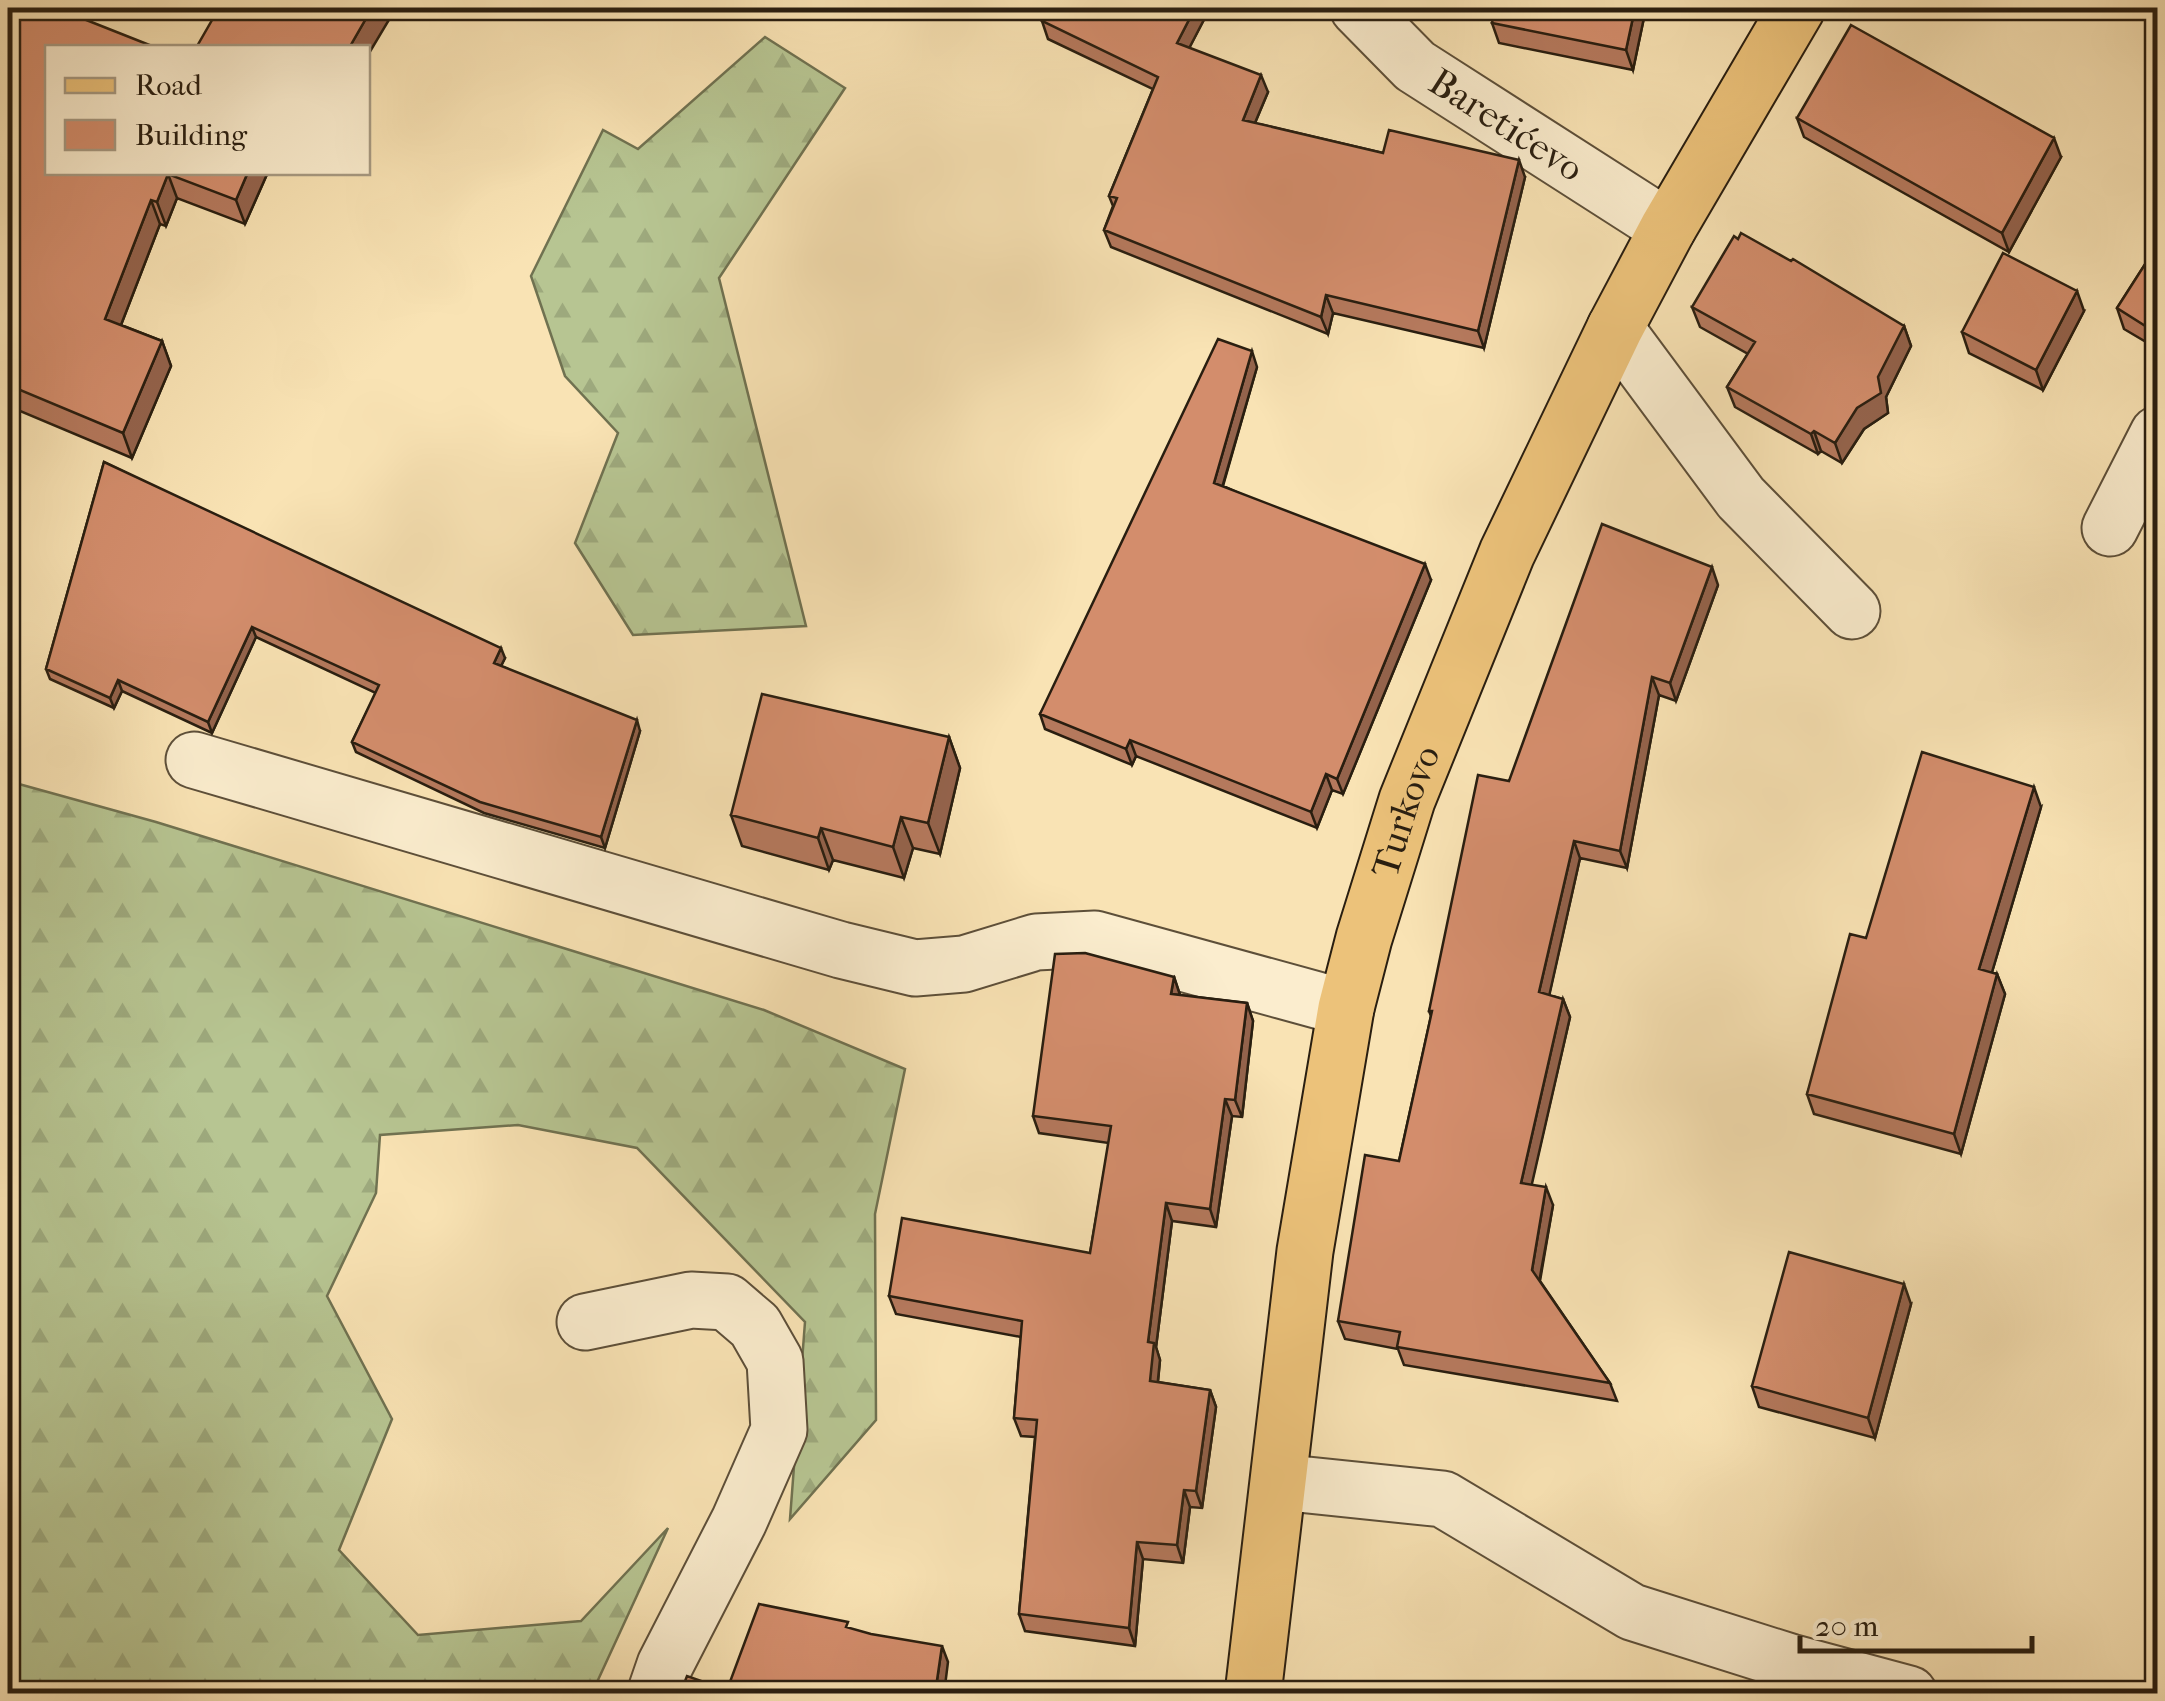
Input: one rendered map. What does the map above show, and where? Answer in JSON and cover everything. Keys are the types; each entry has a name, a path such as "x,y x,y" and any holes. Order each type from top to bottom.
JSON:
{"main road":[{"name":"Turkovo","path":"1254,1694 1306,1251 1346,1008 1407,800 1507,553 1616,328 1668,228 1797,8"}],"street":[{"name":"Baretićevo","path":"1358,8 1415,66 1668,228"},
{"path":"1616,328 1741,498 1852,611"},
{"path":"2110,528 2158,434"},
{"path":"194,760 841,950 915,968 964,964 1036,942 1095,938 1346,1008"},
{"path":"585,1322 691,1300 728,1302 755,1326 774,1360 780,1430 665,1665 656,1694"},
{"path":"1279,1482 1443,1500 1632,1612 1790,1662 1909,1694"}],"green space":[{"path":"765,37 845,88 719,278 806,626 633,635 575,543 618,433 565,376 531,276 603,130 638,149"},
{"path":"8,781 156,822 764,1010 905,1069 875,1214 876,1420 790,1519 805,1322 637,1148 518,1125 380,1135 376,1193 327,1296 392,1419 339,1550 418,1635 581,1621 668,1528 592,1693 8,1693"}],"building":[{"path":"8,8 62,8 149,45 45,45 45,175 168,175 157,202 151,200 105,319 162,341 123,433 8,385"},
{"path":"219,8 372,8 351,45 198,45"},
{"path":"1049,8 1195,8 1177,43 1261,75 1243,120 1383,153 1389,130 1519,160 1478,331 1326,295 1321,317 1104,230 1117,198 1109,196 1158,77 1042,21"},
{"path":"1495,8 1635,8 1626,50 1492,23"},
{"path":"1851,25 2054,138 2002,233 1797,118"},
{"path":"171,175 247,175 236,200"},
{"path":"1741,233 1793,259 1904,326 1878,377 1881,393 1857,408 1835,443 1814,431 1811,434 1727,387 1755,342 1692,307 1734,236 1738,239"},
{"path":"2158,244 2158,334 2117,308"},
{"path":"2003,253 2077,291 2036,370 1962,332"},
{"path":"1218,339 1252,351 1214,483 1425,564 1337,779 1326,774 1311,812 1130,740 1126,749 1040,714"},
{"path":"104,462 501,648 494,663 637,720 601,837 480,802 352,742 379,685 252,627 208,722 118,680 110,698 46,669"},
{"path":"1602,524 1712,567 1670,683 1652,677 1620,851 1574,841 1539,992 1563,999 1521,1183 1546,1187 1532,1270 1610,1383 1397,1347 1400,1332 1338,1321 1365,1155 1399,1161 1478,775 1509,781"},
{"path":"762,694 949,737 928,823 901,817 893,847 821,828 818,838 731,815"},
{"path":"1922,752 2034,787 1979,969 1997,974 1954,1134 1807,1094 1850,934 1866,938"},
{"path":"1085,953 1174,977 1171,994 1247,1003 1235,1100 1225,1099 1210,1209 1166,1203 1148,1342 1154,1343 1150,1381 1210,1390 1196,1491 1184,1490 1177,1545 1137,1542 1129,1628 1019,1614 1037,1420 1014,1418 1022,1321 889,1296 902,1218 1090,1253 1111,1126 1033,1116 1055,954"},
{"path":"1789,1252 1904,1284 1868,1418 1752,1386"},
{"path":"759,1604 848,1622 846,1627 871,1634 942,1646 935,1694 680,1694 687,1676 727,1690"}]}
